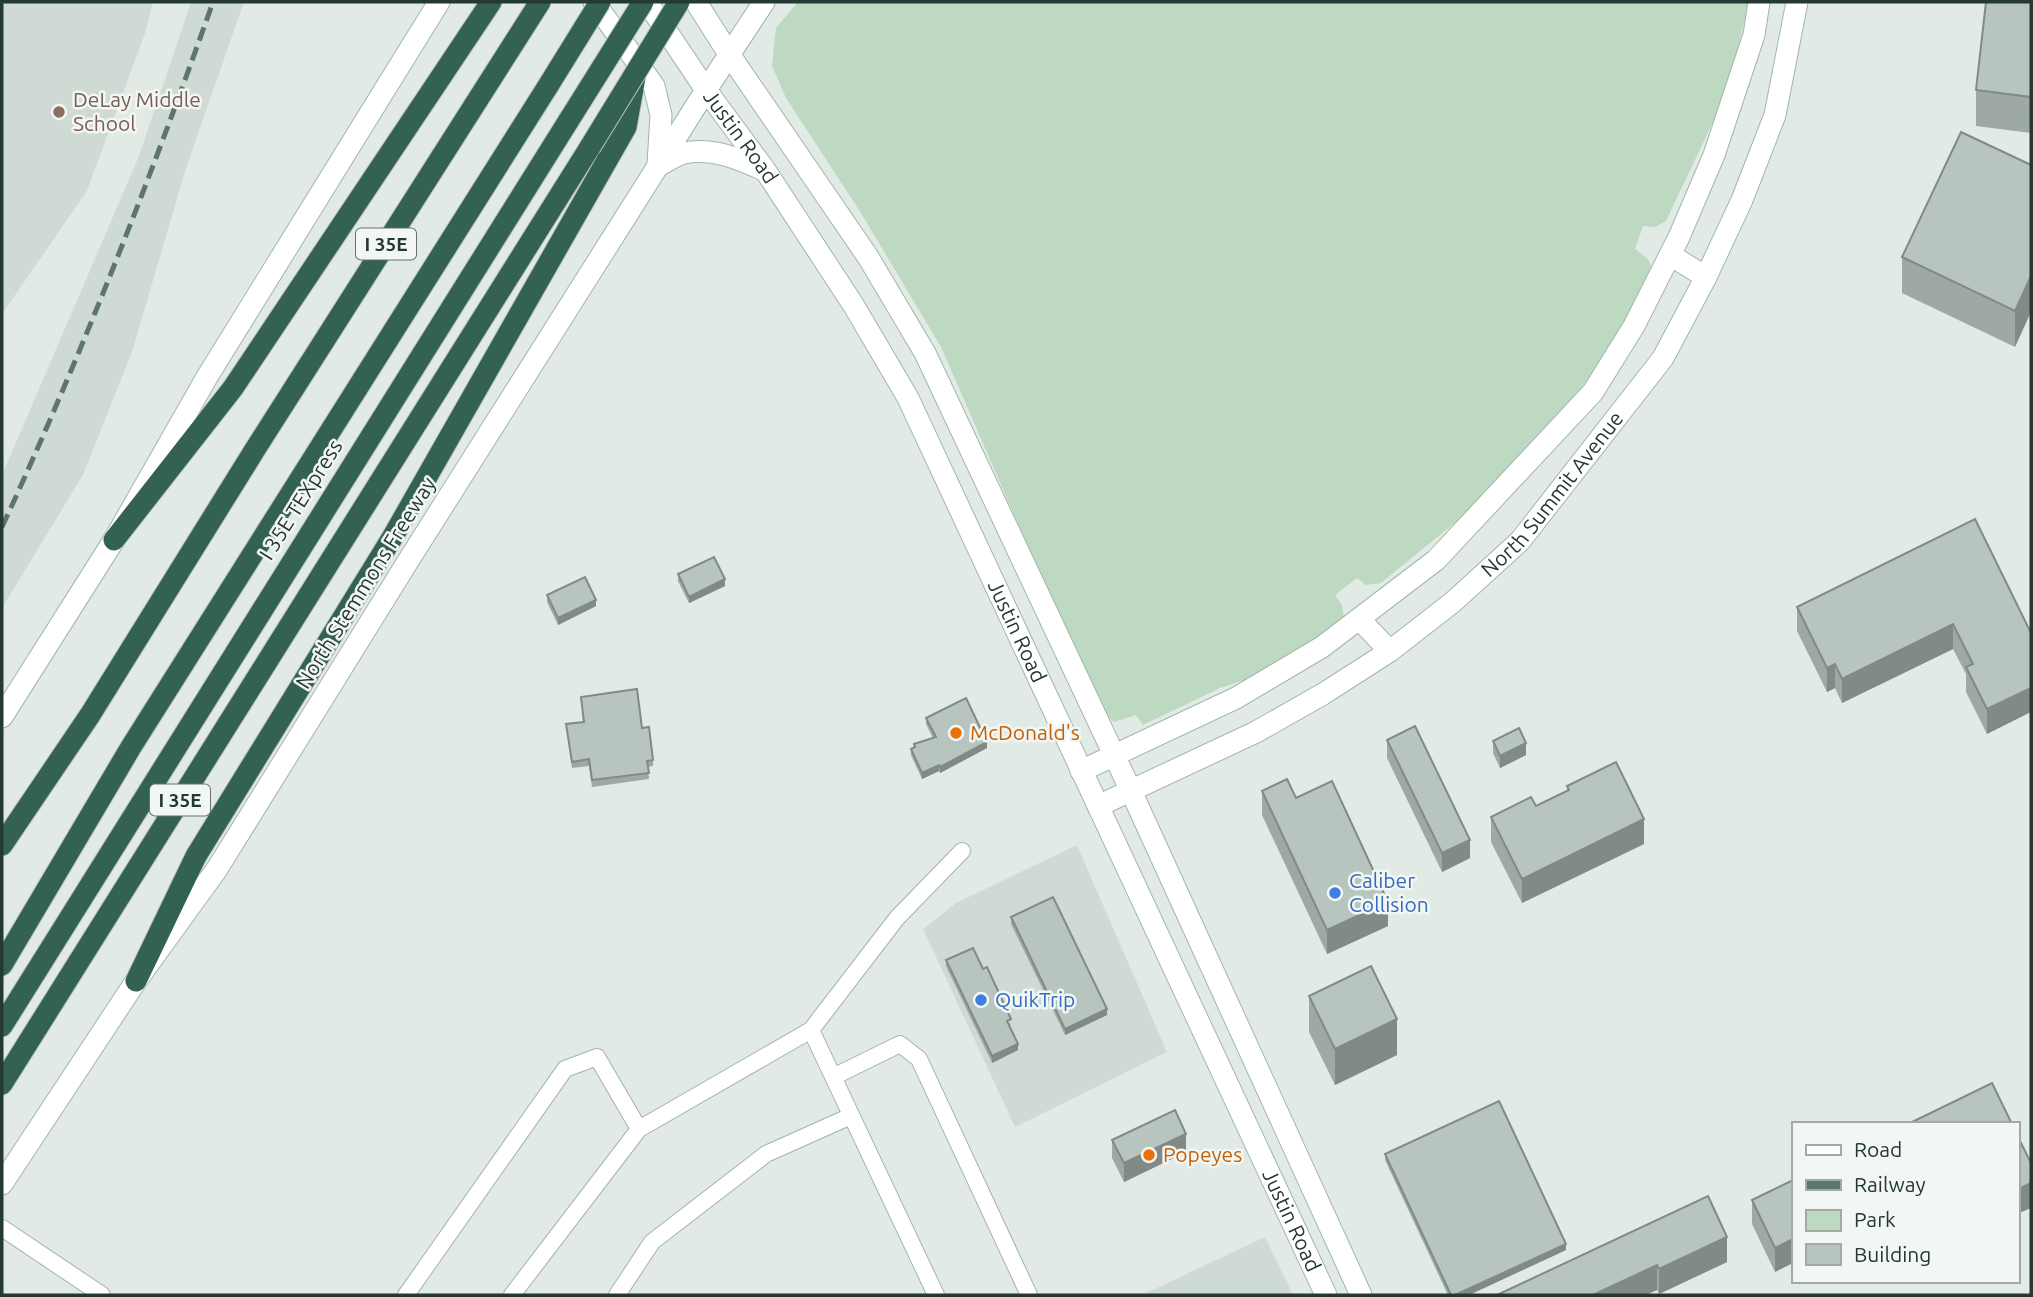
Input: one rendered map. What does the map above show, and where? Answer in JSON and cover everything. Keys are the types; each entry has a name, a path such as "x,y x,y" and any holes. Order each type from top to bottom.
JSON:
{"highway":[{"path":"114,540 233,388 491,2"},
{"name":"I 35E","path":"2,845 90,715 254,451 540,2"},
{"path":"2,965 139,736 600,2"},
{"name":"I 35E TEXpress","path":"2,1026 645,2"},
{"name":"North Stemmons Freeway","path":"2,1084 679,2"},
{"path":"135,981 196,856 391,538 626,127 636,70"}],"main road":[{"path":"2,717 114,540 207,377 439,2"},
{"path":"594,2 654,86 661,115 658,166"},
{"name":"Justin Road","path":"645,2 765,170 854,306 908,398 1326,1295"},
{"name":"Justin Road","path":"696,2 863,250 925,353 1131,791 1361,1295"},
{"name":"North Stemmons Freeway","path":"2,1184 135,981 217,869 658,166 764,2"},
{"name":"North Summit Avenue","path":"1081,771 1236,698 1322,648 1436,560 1593,392 1634,326 1679,237 1714,155 1754,34 1759,2"},
{"name":"North Summit Avenue","path":"1098,806 1256,732 1323,694 1390,651 1453,602 1520,541 1663,358 1706,277 1742,200 1775,116 1797,2"},
{"path":"658,166 683,153 710,152 728,154 765,170"},
{"path":"1670,255 1706,277"},
{"path":"1359,619 1390,651"}],"street":[{"path":"512,1295 639,1129 811,1030 897,918 962,851"},
{"path":"811,1030 936,1295"},
{"path":"833,1077 901,1044 919,1059 1029,1295"},
{"path":"406,1295 565,1069 597,1058 639,1129"},
{"path":"617,1295 652,1242 766,1154 852,1116"},
{"path":"2,1228 102,1295"}],"shaded area":[{"name":"DeLay Middle School","path":"2,2 153,2 145,33 87,191 2,314"},
{"path":"191,2 244,2 186,168 132,352 83,475 2,608 2,475 139,156"},
{"path":"1077,845 1167,1052 1015,1127 923,929 956,903"},
{"path":"1265,1237 1293,1295 1142,1295"}],"green space":[{"path":"798,2 1749,2 1725,102 1666,221 1655,227 1643,226 1635,249 1647,258 1654,271 1629,319 1566,410 1462,517 1381,583 1366,585 1357,578 1335,595 1342,605 1344,619 1263,674 1220,688 1143,725 1136,715 1114,722 1104,713 1060,620 941,347 861,213 786,98 772,66 776,28"}],"building":[{"path":"1986,2 2031,2 2031,97 1976,90"},
{"path":"1961,132 2031,165 2031,276 2015,311 1902,257"},
{"path":"1975,519 2031,633 2031,688 1987,709 1966,667 1973,664 1953,624 1842,679 1835,664 1827,668 1797,607"},
{"path":"714,557 725,579 689,597 678,574"},
{"path":"585,577 596,600 558,618 547,595"},
{"path":"637,689 642,728 649,727 653,760 647,761 649,773 592,780 589,759 572,762 566,724 584,722 581,697"},
{"name":"McDonald's","path":"966,698 987,742 940,767 939,765 922,773 911,749 915,747 914,744 936,737 926,718"},
{"path":"1415,726 1470,840 1442,853 1387,740"},
{"path":"1519,728 1526,743 1500,756 1493,741"},
{"path":"1616,762 1644,819 1522,879 1491,817 1531,797 1536,806 1569,790 1567,786"},
{"name":"Caliber Collision","path":"1287,779 1296,798 1332,781 1388,902 1327,930 1262,791"},
{"name":"QuikTrip","path":"1053,897 1107,1009 1065,1029 1011,917"},
{"name":"QuikTrip","path":"973,948 983,969 987,967 1011,1019 1007,1021 1018,1044 992,1056 946,960"},
{"path":"1371,966 1397,1019 1335,1049 1309,996"},
{"path":"1992,1083 2011,1122 1912,1122"},
{"path":"1499,1101 1566,1244 1451,1295 1385,1154"},
{"path":"1175,1110 1186,1134 1124,1163 1112,1140"},
{"path":"2019,1139 2031,1163 2031,1183 2019,1189"},
{"path":"1792,1180 1792,1240 1775,1248 1752,1200"},
{"path":"1708,1196 1727,1237 1659,1269 1657,1265 1593,1295 1497,1295"}],"railway":[{"path":"2,527 113,267 213,2"}],"place":[{"name":"DeLay Middle School","path":"59,112"},
{"name":"McDonald's","path":"956,733"},
{"name":"Caliber Collision","path":"1335,893"},
{"name":"QuikTrip","path":"981,1000"},
{"name":"Popeyes","path":"1149,1155"}]}
